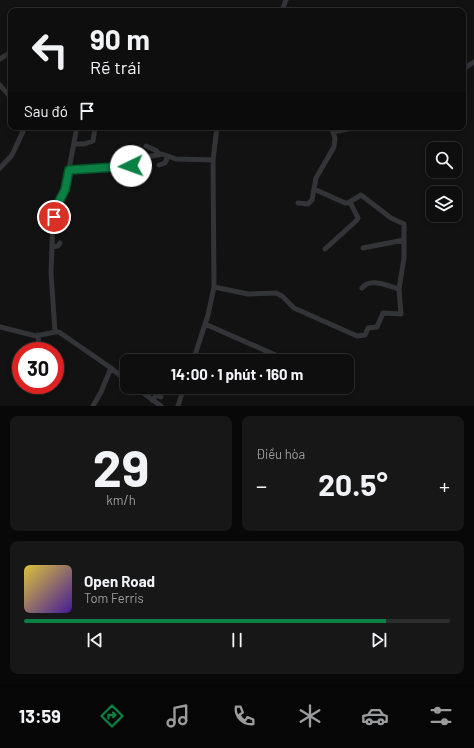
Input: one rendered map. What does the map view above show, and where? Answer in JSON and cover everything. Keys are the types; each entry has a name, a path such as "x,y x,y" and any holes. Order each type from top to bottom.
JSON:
{"street":[{"path":"0,85 8,94"},
{"path":"0,168 15,150 24,130"},
{"path":"55,332 51,293 52,226 56,207 65,190 76,130"},
{"path":"74,144 84,144 93,141 95,130"},
{"path":"195,354 205,324 214,287 213,160 217,130"},
{"path":"298,203 308,204 312,200 316,178 334,147 333,132 343,130"},
{"path":"146,146 157,151 159,155"},
{"path":"69,170 131,166 142,158 159,155 187,160 213,160"},
{"path":"159,165 165,163 168,156"},
{"path":"214,287 248,294 276,293 282,296 294,308 360,336 365,335 369,328 377,327 383,313 401,314 399,289 404,258 405,227 401,222 391,218 361,195 350,202 345,203 314,189"},
{"path":"325,249 358,218 350,202"},
{"path":"54,217 69,215"},
{"path":"52,226 63,226"},
{"path":"363,248 404,240"},
{"path":"52,247 58,246 60,243"},
{"path":"362,288 367,283 373,282 399,289"},
{"path":"205,324 273,354"},
{"path":"0,327 38,335 55,332 64,335 120,375"},
{"path":"38,335 38,342"},
{"path":"93,406 111,368"},
{"path":"144,394 161,406"},
{"path":"178,406 182,394"},
{"path":"152,400 156,395 161,397"}],"route":[{"path":"54,217 56,207 65,190 69,170 131,166"}]}
